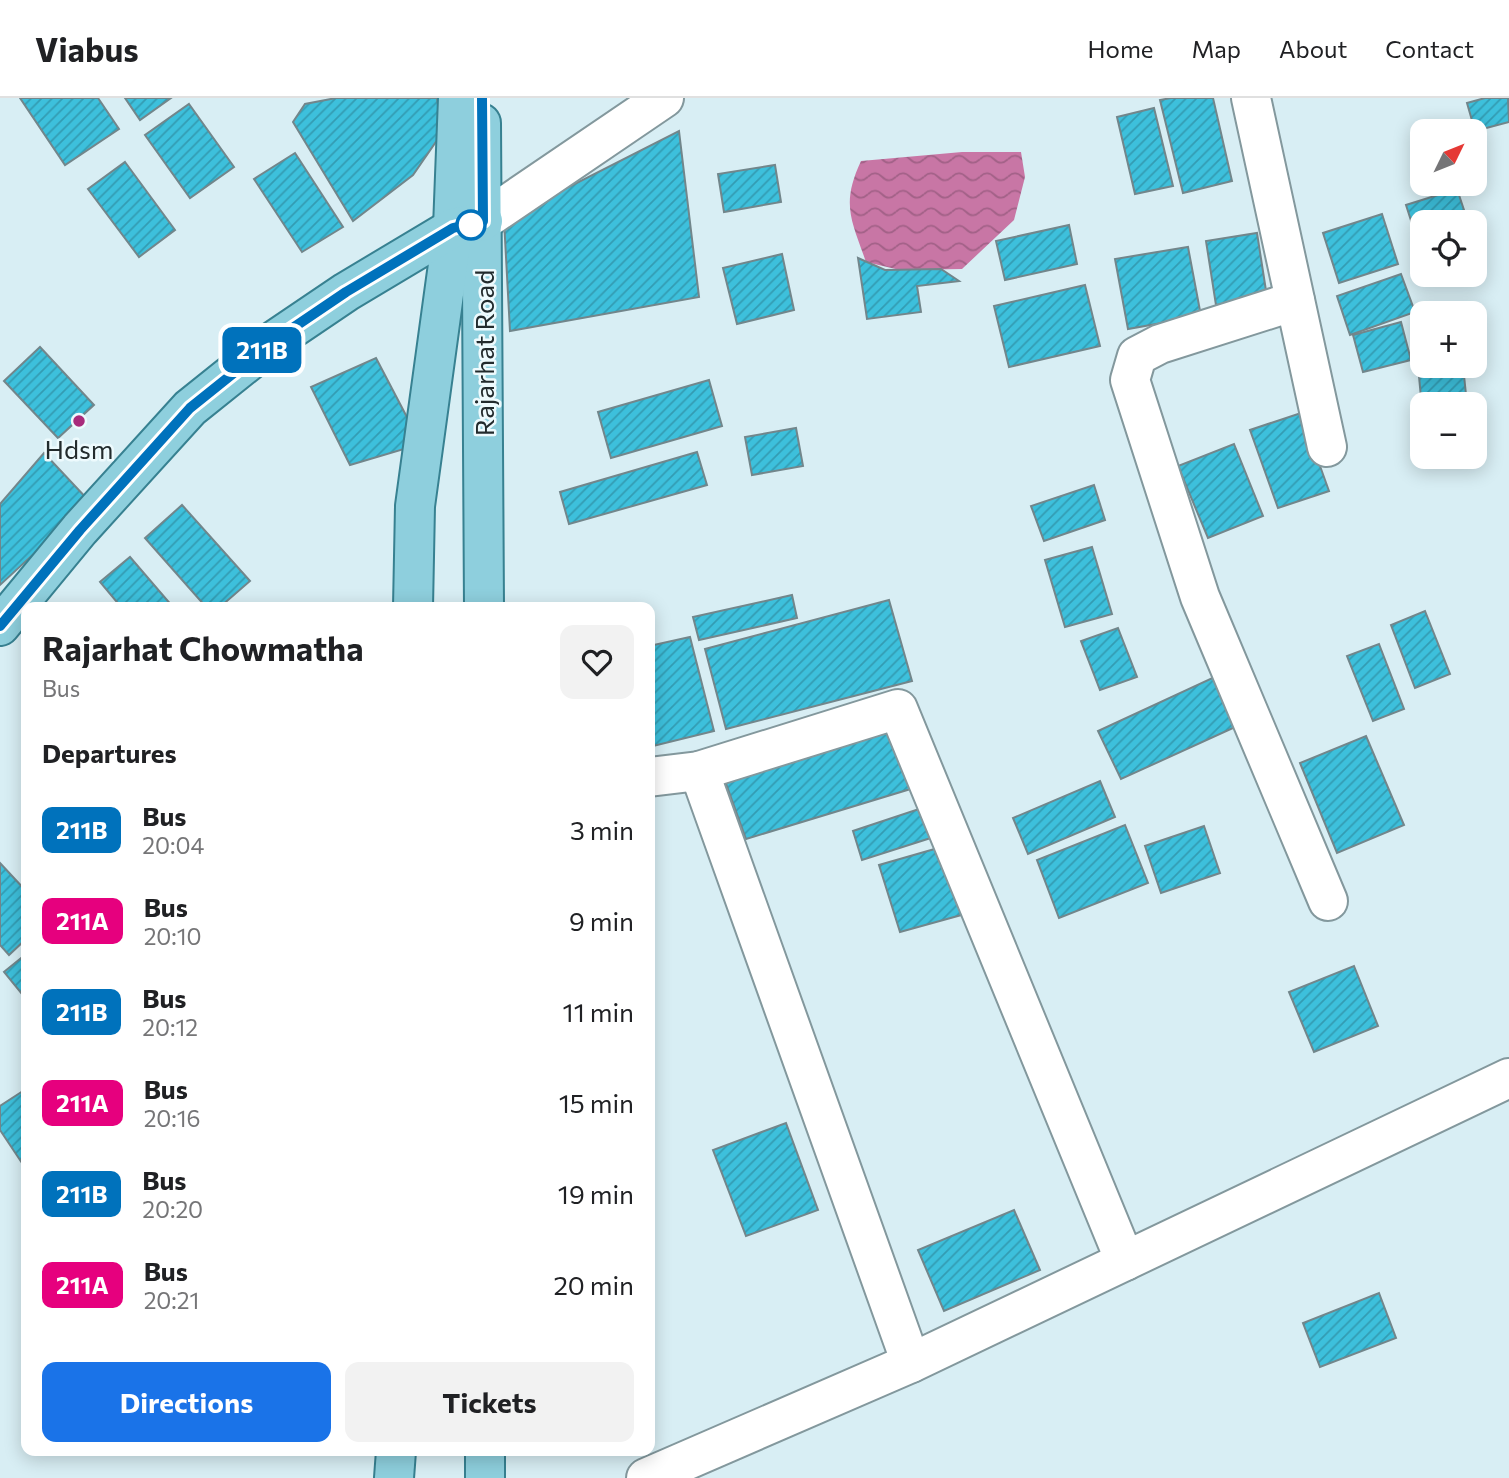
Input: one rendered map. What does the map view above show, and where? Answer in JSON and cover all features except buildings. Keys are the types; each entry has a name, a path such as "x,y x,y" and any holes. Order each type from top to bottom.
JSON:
{"main road":[{"name":"Rajarhat Road","path":"458,98 468,225 484,602"},
{"name":"Rajarhat Road","path":"468,225 482,98"},
{"path":"413,602 415,506 468,225"},
{"path":"0,625 80,530 190,408 275,340 346,292 468,225"},
{"path":"394,1478 396,1456"},
{"path":"485,1456 485,1478"}],"street":[{"path":"468,225 664,98"},
{"path":"1251,98 1327,447"},
{"path":"1295,301 1160,344 1137,356 1130,380 1200,597 1328,901"},
{"path":"655,776 699,771 898,709 1125,1261"},
{"path":"699,771 911,1363"},
{"path":"646,1478 911,1363 1509,1078"}],"water":[{"path":"962,152 1021,152 1025,177 1014,220 962,269 900,270 866,262 850,212 851,189 861,161"}],"bus line":[{"name":"211B","path":"0,626 80,530 190,408 275,340 346,292 453,228 483,221 482,98"}],"place":[{"name":"Hdsm","path":"79,421"}]}
